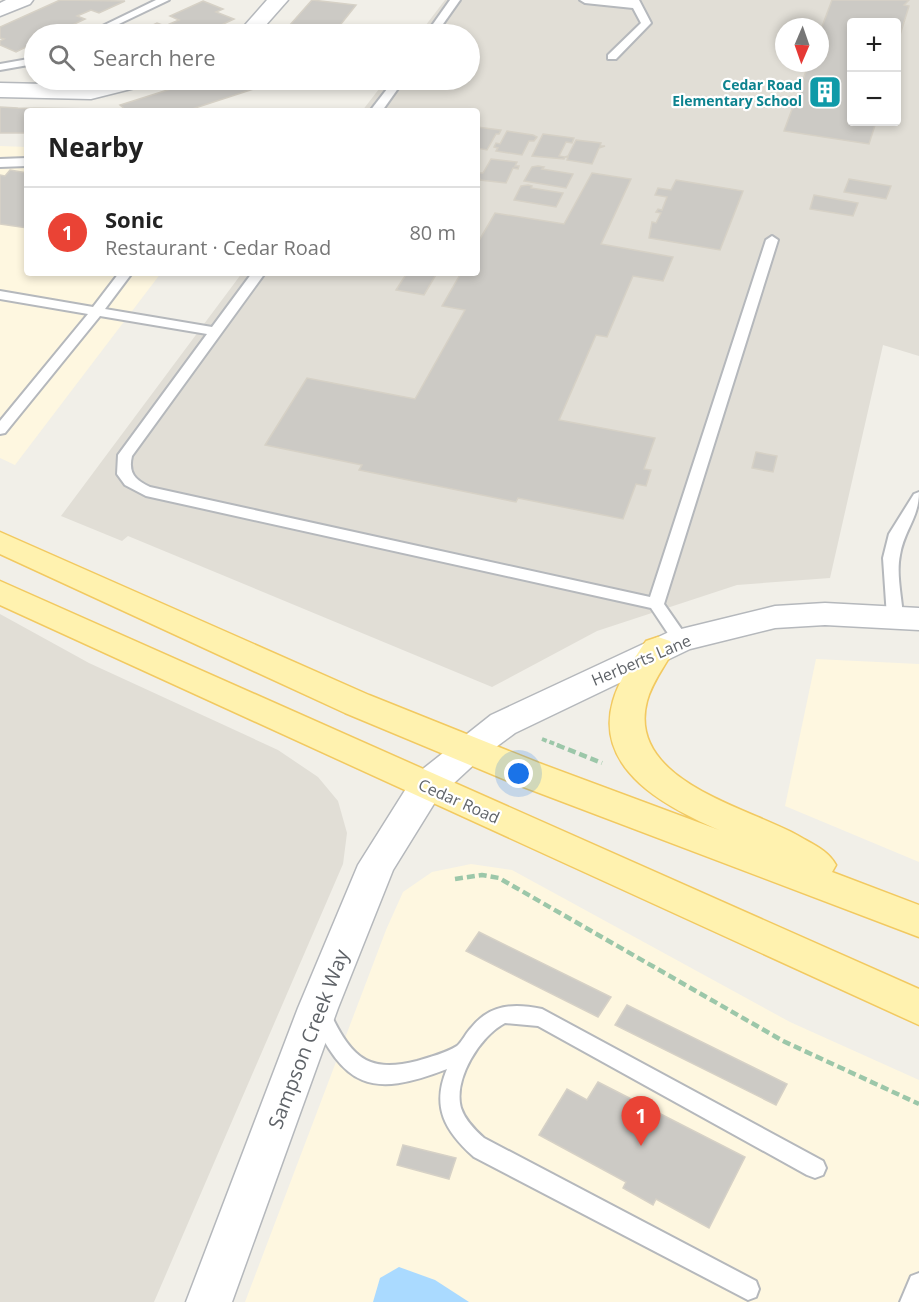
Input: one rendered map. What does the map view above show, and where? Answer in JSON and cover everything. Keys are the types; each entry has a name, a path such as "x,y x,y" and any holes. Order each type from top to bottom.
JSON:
{"main road":[{"path":"0,542 346,699 469,749 919,921"},
{"name":"Cedar Road","path":"0,592 919,1008"},
{"path":"669,645 636,685 627,718 633,751 647,772 691,801 754,830 919,921"}],"street":[{"path":"0,10 23,0"},
{"path":"256,24 278,0"},
{"path":"0,90 91,92 99,90"},
{"name":"Herberts Lane","path":"427,786 469,749 516,717 669,645 775,617 825,614 907,618"},
{"name":"Sampson Creek Way","path":"209,1302 318,1008 377,865 427,786"}],"lane":[{"path":"112,24 164,0"},
{"path":"438,24 455,0"},
{"path":"585,0 635,3 646,23 612,57"},
{"path":"0,67 24,63"},
{"path":"378,108 392,90"},
{"path":"0,162 24,162"},
{"path":"669,645 656,604 772,240"},
{"path":"0,430 124,276"},
{"path":"257,276 125,455 121,466 124,476 132,484 146,491 656,604"},
{"path":"0,295 217,332"},
{"path":"907,618 891,558 897,534 919,497"},
{"path":"318,1008 346,1059 362,1069 379,1075 400,1075 419,1070 466,1051"},
{"path":"748,1289 482,1150 466,1136 455,1119 449,1102 451,1083 466,1051 485,1024 500,1016 520,1013 542,1018 815,1168"},
{"path":"911,1302 919,1284"}],"path":[{"path":"542,739 611,766"},
{"path":"455,879 482,875 500,878 783,1041 919,1104"}],"shaded area":[{"path":"445,0 919,0 919,356 883,345 830,578 737,585 597,631 492,687 128,536 122,541 61,516 240,276 480,276 480,108 364,108 378,90 480,90 480,24 427,24"},
{"path":"0,146 24,147 24,276 159,276 15,465 0,458"},
{"path":"0,614 89,663 278,750 318,777 338,801 347,833 343,864 154,1302 0,1302"},
{"path":"816,659 919,664 919,862 785,806"},
{"path":"471,864 512,870 790,1022 919,1080 919,1302 245,1302 386,930 403,892 432,872"}],"water":[{"path":"399,1267 435,1280 469,1302 373,1302 380,1278"}],"building":[{"path":"60,0 125,1 99,13 91,10 77,16 85,19 74,24 24,24 24,48 16,52 0,45 0,41 4,39 0,38 0,27"},
{"path":"312,0 356,5 341,24 291,24"},
{"name":"Cedar Road Elementary School","path":"832,0 909,0 904,5 909,6 901,32 901,18 847,18 847,126 875,126 869,144 784,131 806,72 829,72 829,18 825,18"},
{"path":"203,1 223,9 216,12 234,19 223,24 170,24 179,20 170,16"},
{"path":"167,90 250,90 195,108 124,108 120,105"},
{"path":"0,107 24,108 24,133 0,133"},
{"path":"480,127 501,130 499,134 496,134 487,150 480,149"},
{"path":"507,131 537,137 534,141 529,141 522,155 496,151 498,148 494,147 496,143 500,144"},
{"path":"543,134 574,138 572,143 566,142 559,156 565,157 564,159 532,156"},
{"path":"576,140 601,143 600,146 605,146 599,148 592,164 567,160 568,157 565,157 568,156"},
{"path":"491,159 517,162 515,166 519,166 518,169 513,168 506,183 480,180 480,173 483,173"},
{"path":"532,167 544,167 542,169 573,174 566,188 524,181"},
{"path":"10,170 24,172 24,228 0,224 0,175 5,176"},
{"path":"592,173 631,179 601,244 673,257 663,281 633,276 607,337 596,335 559,420 655,438 644,469 651,470 646,486 636,484 623,519 518,498 516,502 359,470 362,465 265,445 307,378 415,399 465,310 442,306 459,276 480,276 480,239 495,213 564,224"},
{"path":"849,179 891,186 886,199 844,192"},
{"path":"676,180 743,191 720,250 649,238 652,222 656,223 661,213 656,212 658,209 662,210 667,197 655,195 658,188 671,190"},
{"path":"521,186 532,186 531,188 563,193 556,207 514,200"},
{"path":"814,195 858,203 853,216 810,209"},
{"path":"405,276 435,276 424,295 396,290"},
{"path":"756,452 777,456 773,472 752,468"},
{"path":"479,932 611,997 598,1017 466,951"},
{"path":"627,1005 787,1084 776,1105 615,1025"},
{"path":"598,1082 745,1157 709,1228 656,1199 653,1205 623,1188 626,1182 539,1135 567,1089 587,1100"},
{"path":"403,1145 456,1158 449,1179 397,1165"}],"place":[{"name":"Cedar Road Elementary School","path":"825,92"},
{"name":"Sonic","path":"641,1146"}]}
